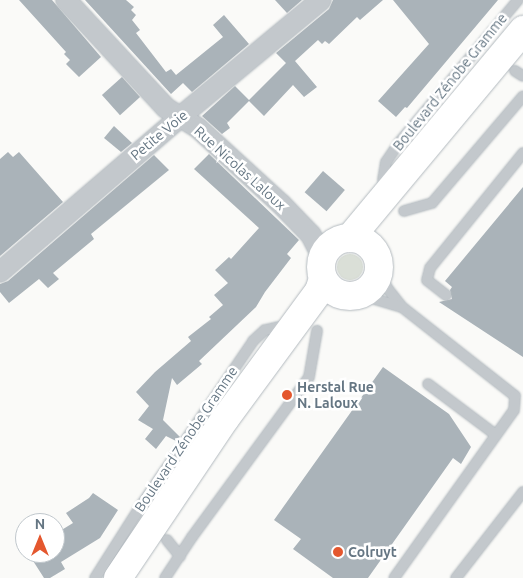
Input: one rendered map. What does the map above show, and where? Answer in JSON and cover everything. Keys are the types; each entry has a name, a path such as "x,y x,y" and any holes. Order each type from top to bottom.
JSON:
{"main road":[{"name":"Boulevard Zénobe Gramme","path":"118,578 209,442 306,328 319,291 325,251 335,242 350,238 394,204 523,30"},
{"path":"323,268 333,291 342,296 361,295 376,282 379,272 378,260 373,249 365,242 350,238"}],"street":[{"name":"Rue Nicolas Laloux","path":"66,0 166,108 198,128 281,204 311,235 323,268"},
{"name":"Petite Voie","path":"0,272 180,117 321,0"}],"lane":[{"name":"Boulevard Zénobe Gramme","path":"394,204 383,180 386,162 398,144 518,0"},
{"path":"394,204 432,203 523,96"},
{"path":"446,295 427,280 430,268 523,153"},
{"path":"379,272 388,289 402,307 515,396 514,410 394,578"},
{"path":"361,295 402,307"},
{"name":"Boulevard Zénobe Gramme","path":"95,578 253,341 265,330 306,328 309,377 165,578"},
{"path":"428,384 496,435"},
{"path":"456,578 523,492"},
{"path":"167,540 180,556"}],"shaded area":[{"path":"350,254 359,258 363,267 359,276 350,280 341,276 337,267 341,258"}],"building":[{"path":"19,0 52,0 101,57 79,77 66,64 70,60 64,54 66,52"},
{"path":"85,0 126,0 134,7 131,10 136,15 132,20 140,30 136,33 166,72 171,69 176,75 223,37 213,25 224,15 249,44 192,92 183,83 171,94"},
{"path":"275,0 302,0 287,13"},
{"path":"333,0 383,0 360,20 357,17 329,44 325,41 322,44 318,40 295,61 317,87 304,97 293,85 264,116 249,101 227,123 230,128 222,134 202,116 235,86 249,100 286,63 276,53 329,9"},
{"path":"393,0 498,0 407,108 405,107 396,117 378,101 429,44"},
{"path":"122,77 140,97 120,115 102,95"},
{"path":"114,126 132,143 121,152 104,138"},
{"path":"8,152 13,157 19,152 63,202 0,256 0,159"},
{"path":"209,154 299,240 287,254 291,258 256,307 199,361 202,364 177,385 172,378 163,420 180,437 176,441 166,436 156,449 145,439 153,429 138,420 149,406 136,392 155,372 191,341 188,337 211,319 209,317 223,305 214,295 228,283 215,270 229,257 231,259 259,228 194,169"},
{"path":"154,155 169,170 91,234 94,239 53,273 59,279 48,288 39,279 9,303 0,292 0,284 8,281"},
{"path":"323,171 345,190 327,211 305,192"},
{"path":"523,187 523,357 439,302 452,299 450,290 452,287 445,281"},
{"path":"383,367 449,414 471,447 461,464 453,458 368,578 333,578 293,549 301,539 274,520"},
{"path":"93,493 118,510 100,538 65,560 65,528 73,523 66,513 89,498"},
{"path":"34,563 62,563 65,569 50,578 44,578"}],"place":[{"name":"Herstal Rue N. Laloux","path":"287,395"},
{"name":"Colruyt","path":"338,552"}]}
